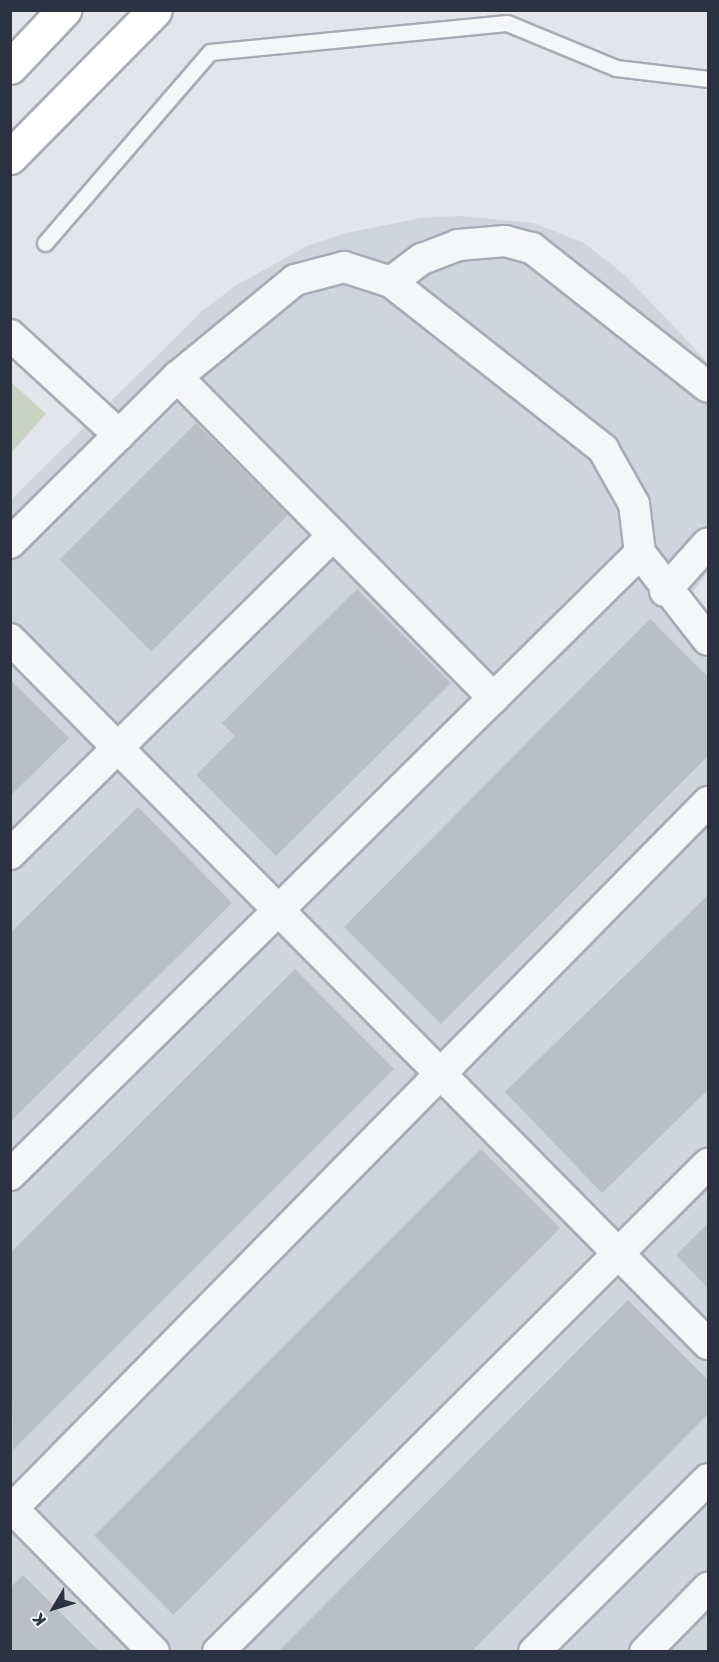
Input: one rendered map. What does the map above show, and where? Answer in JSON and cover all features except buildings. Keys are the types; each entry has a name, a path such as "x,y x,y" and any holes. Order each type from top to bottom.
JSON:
{"street":[{"path":"10,158 155,10"},
{"path":"10,66 47,16"},
{"path":"391,282 422,259 458,245 505,241 532,248 708,387"},
{"path":"10,543 177,377 282,290 310,273 344,267 391,282 603,449 634,504 640,553 665,591 708,640"},
{"path":"10,335 119,435"},
{"path":"177,377 494,698"},
{"path":"10,854 333,535"},
{"path":"665,591 708,543"},
{"path":"10,1175 640,553"},
{"path":"10,639 708,1344"},
{"path":"154,1652 11,1509 708,802"},
{"path":"218,1652 708,1164"},
{"path":"534,1652 708,1479"},
{"path":"645,1652 708,1588"}],"lane":[{"path":"45,243 210,52 507,23 616,68 708,79"}],"shaded area":[{"path":"459,216 534,223 584,243 626,276 708,363 708,572 692,593 708,613 708,1651 11,1652 11,500 202,311 235,286 307,246 346,233 421,218"}],"green space":[{"path":"10,381 46,414 11,453 10,453"}]}
